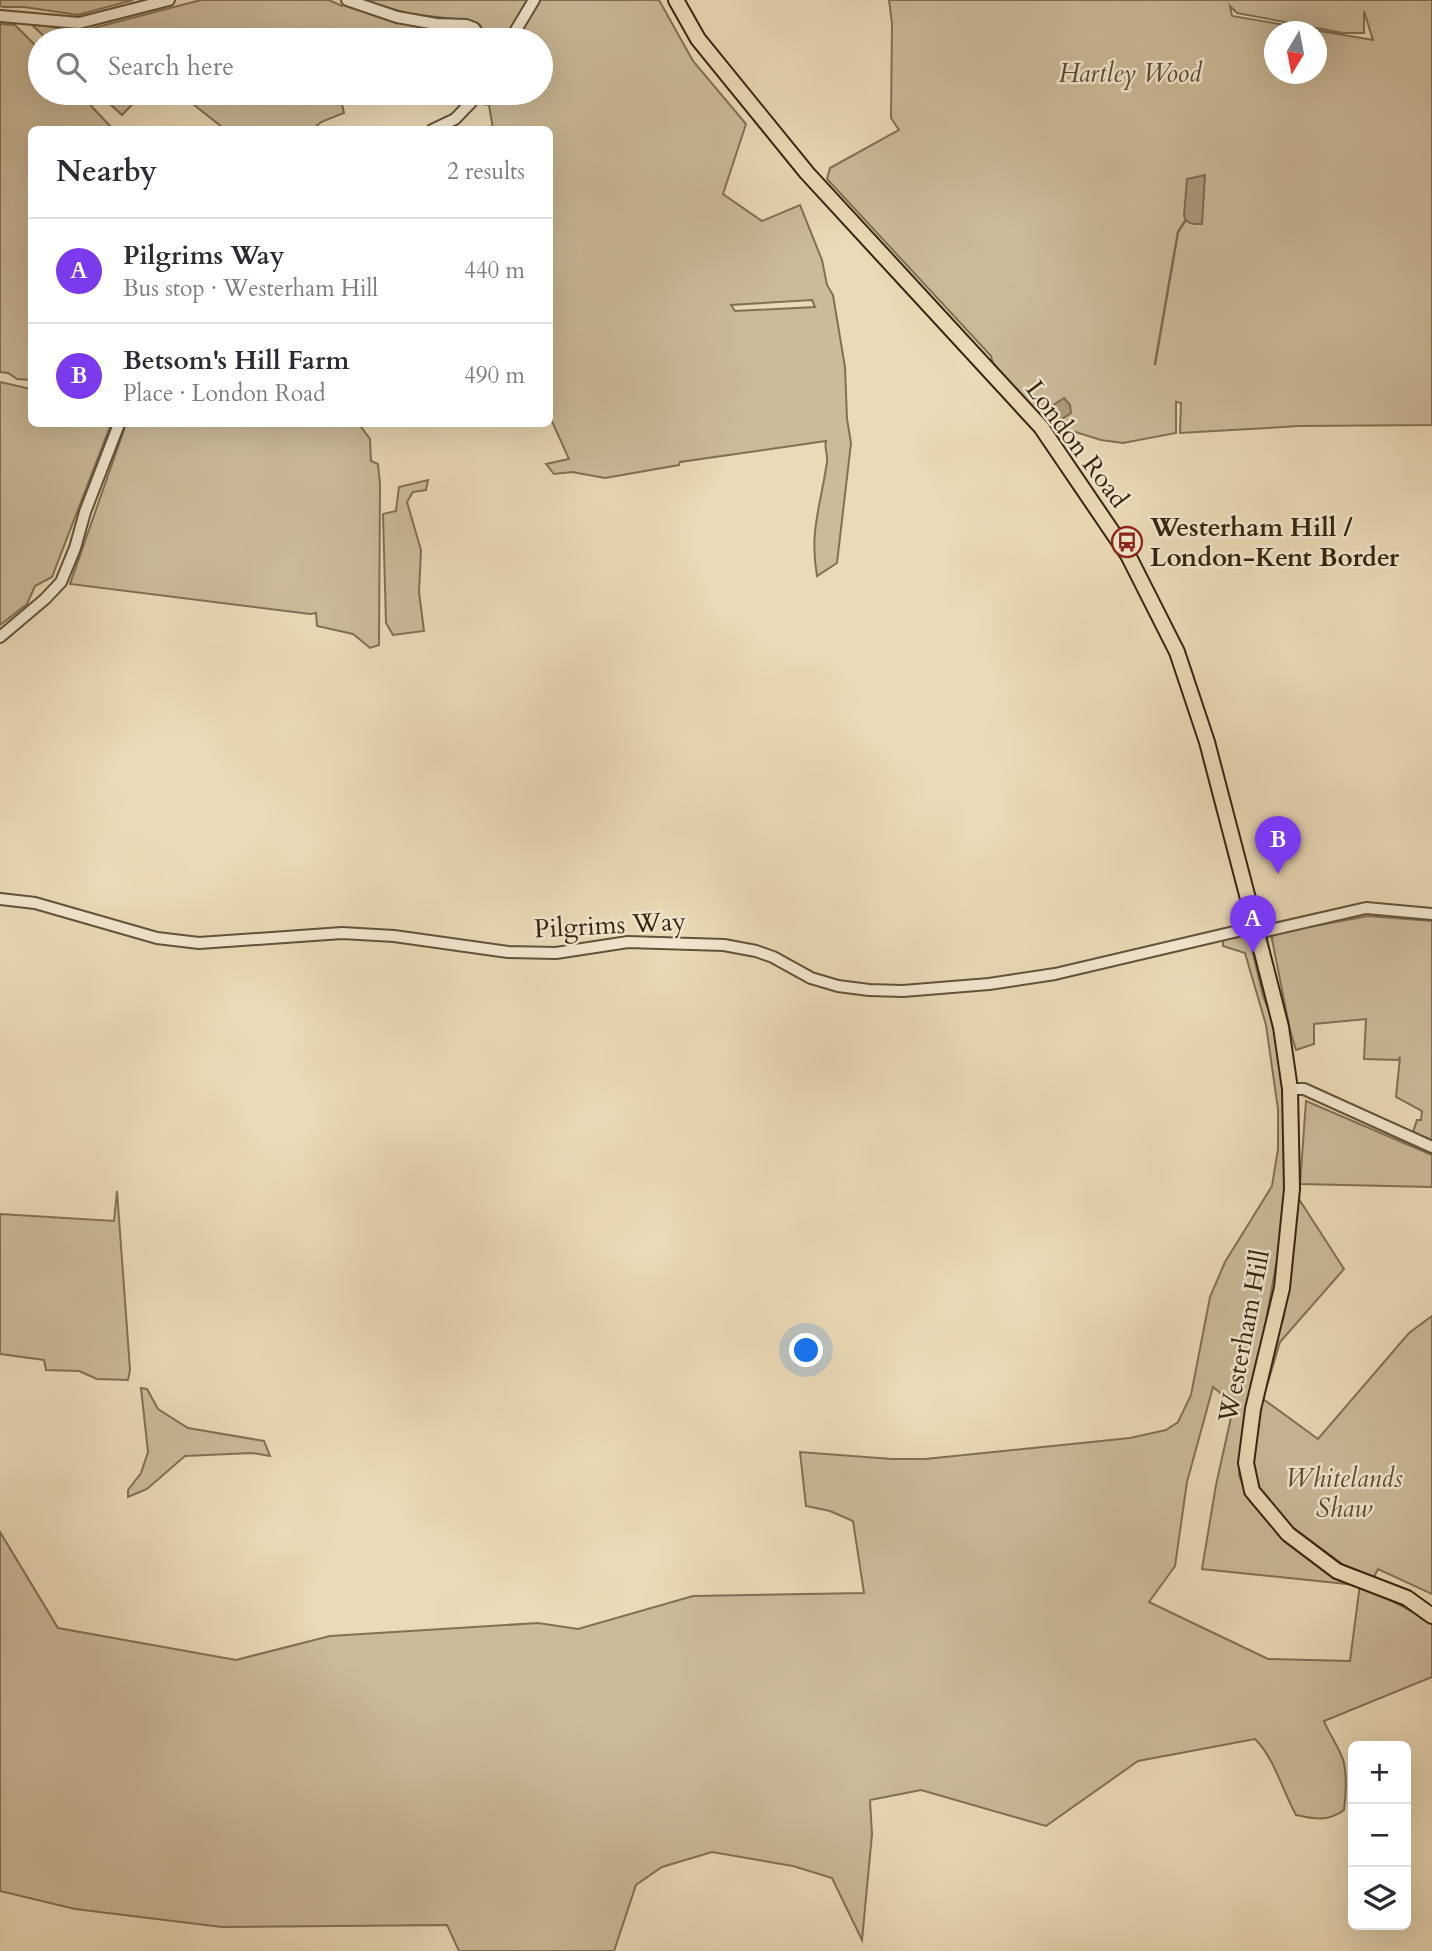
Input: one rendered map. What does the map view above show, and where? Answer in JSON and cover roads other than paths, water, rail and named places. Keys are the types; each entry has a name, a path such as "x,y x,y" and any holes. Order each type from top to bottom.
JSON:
{"main road":[{"name":"London Road","path":"676,0 698,39 807,173 1041,427 1128,555 1177,652 1207,742 1256,930"},
{"name":"Westerham Hill","path":"1256,930 1281,1027 1290,1089 1292,1189 1282,1288 1253,1409 1247,1463 1252,1491 1288,1534 1337,1571 1407,1598 1432,1616"}],"street":[{"path":"0,16 79,23 169,0"},
{"path":"347,0 397,17 474,28"},
{"path":"517,28 534,0"},
{"path":"440,126 455,119 468,105"},
{"path":"0,637 61,582 118,427"},
{"name":"Pilgrims Way","path":"0,899 35,903 157,938 199,943 342,933 394,936 508,951 556,953 628,942 724,945 756,951 811,978 838,986 903,991 976,985 1055,974 1366,908 1432,914"},
{"path":"1290,1089 1304,1089 1432,1147"}],"waterway":[{"path":"1155,364 1178,232 1185,221"}],"place":[{"name":"Westerham Hill / London-Kent Border","path":"1127,542"},
{"name":"Betsom's Hill Farm","path":"1278,874"},
{"name":"Pilgrims Way","path":"1253,953"}],"park label":[{"name":"Hartley Wood","path":"1130,73"},
{"name":"Whitelands Shaw","path":"1344,1493"}]}
